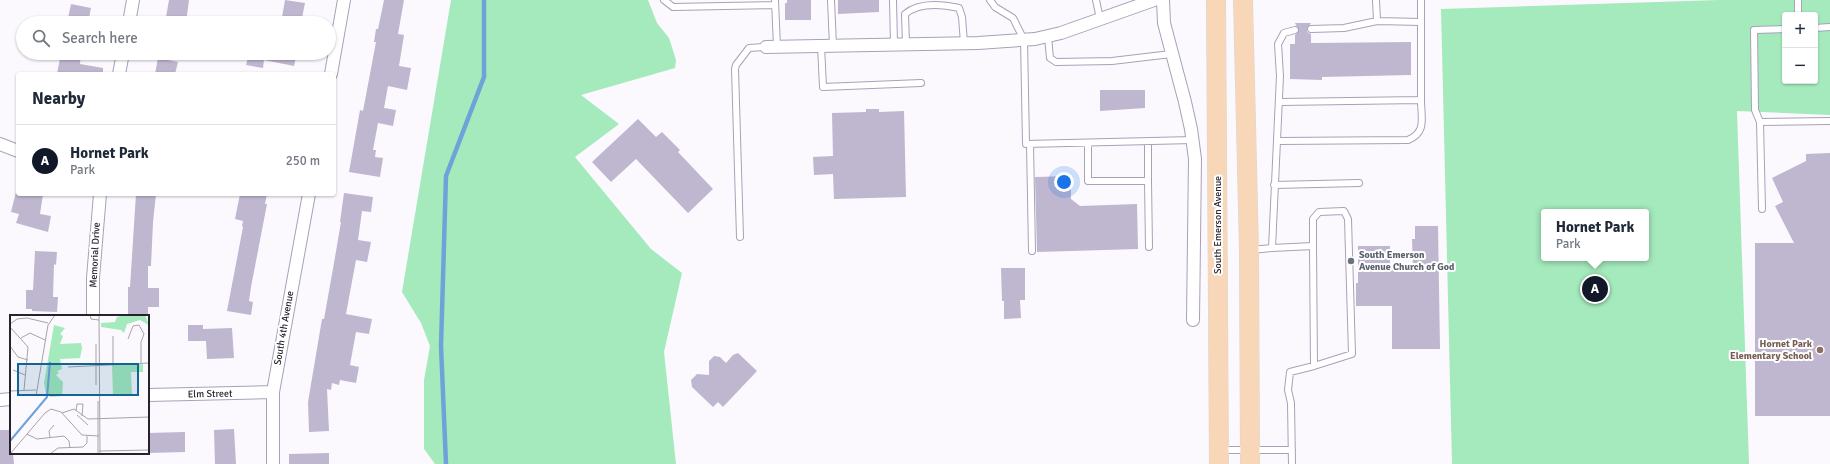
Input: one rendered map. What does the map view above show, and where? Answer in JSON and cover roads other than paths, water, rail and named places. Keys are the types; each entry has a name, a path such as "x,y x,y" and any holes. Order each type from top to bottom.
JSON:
{"main road":[{"name":"South Emerson Avenue","path":"1216,0 1219,457"},
{"path":"1242,0 1249,250 1250,457"}],"street":[{"path":"130,16 133,0"},
{"path":"336,46 344,0"},
{"path":"771,47 964,43 1024,40 1048,37 1154,0"},
{"path":"1163,0 1164,23 1185,102 1194,159 1193,320"},
{"path":"119,72 122,60"},
{"path":"331,72 333,60"},
{"path":"0,144 16,151"},
{"name":"Memorial Drive","path":"92,315 100,196"},
{"name":"South 4th Avenue","path":"273,464 273,392 309,196"},
{"name":"Elm Street","path":"149,395 273,392"},
{"path":"0,400 10,399"}],"lane":[{"path":"664,0 673,7 775,3 771,47 749,48 736,64 735,69 740,237"},
{"path":"831,0 822,87 921,82"},
{"path":"893,0 900,44"},
{"path":"990,0 995,7 1013,18 1024,40 1026,144 1192,140"},
{"path":"1096,0 1100,19"},
{"path":"1376,0 1377,22"},
{"path":"1278,141 1408,140 1416,137 1421,131 1421,0"},
{"path":"1798,0 1798,12"},
{"path":"900,44 905,14 916,6 947,6 959,8 962,17 964,43"},
{"path":"1311,29 1344,28 1377,22 1421,22"},
{"path":"1818,28 1830,28"},
{"path":"1762,209 1760,122 1755,110 1754,30 1782,29"},
{"path":"1272,248 1280,76 1278,44 1284,33 1295,30"},
{"path":"1048,37 1050,58 1056,62 1112,61 1171,54"},
{"path":"1279,102 1421,100"},
{"path":"1760,122 1830,121"},
{"path":"1148,142 1149,247"},
{"path":"1088,143 1088,182 1148,182"},
{"path":"1030,144 1032,251"},
{"path":"1274,185 1359,183"},
{"path":"1292,464 1291,403 1288,390 1290,372 1314,366 1352,354 1348,219 1344,211 1319,212 1313,219 1314,366"},
{"path":"1249,250 1313,246"},
{"name":"South Emerson Avenue","path":"1219,457 1250,457 1292,450"}],"waterway":[{"path":"446,464 441,346 446,176 484,77 484,0"}],"place":[{"name":"South Emerson Avenue Church of God","path":"1351,261"},
{"name":"Hornet Park","path":"1595,289"},
{"name":"Hornet Park Elementary School","path":"1820,350"}]}
